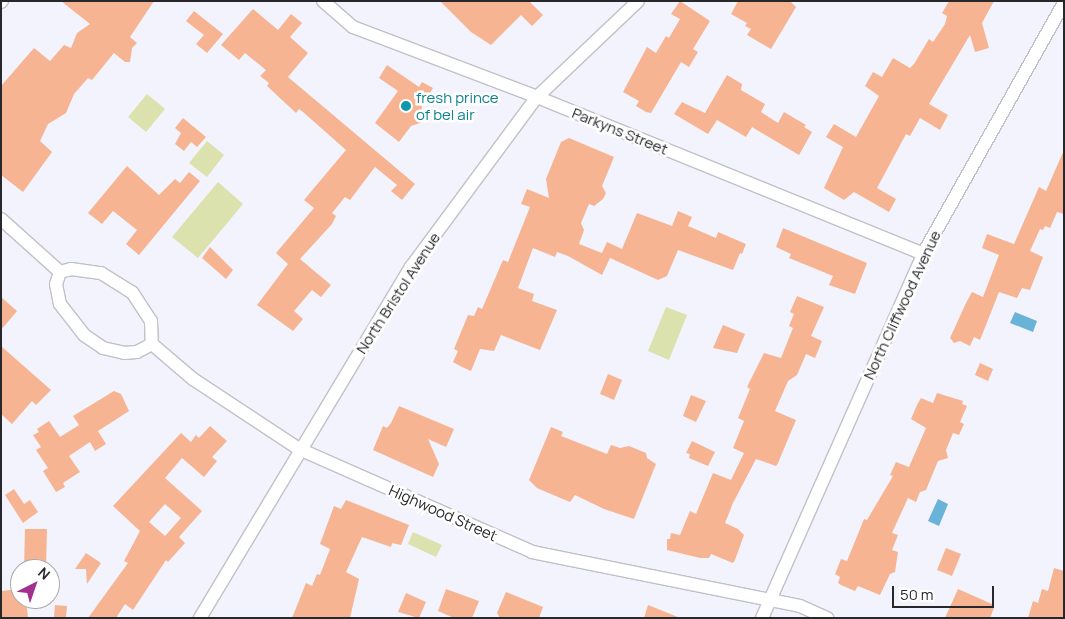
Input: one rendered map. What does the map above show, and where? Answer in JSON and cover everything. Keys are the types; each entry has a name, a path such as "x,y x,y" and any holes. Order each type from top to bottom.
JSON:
{"street":[{"name":"Parkyns Street","path":"323,1 353,27 537,98 922,254"},
{"name":"North Bristol Avenue","path":"200,618 299,449 411,267 537,98 638,1"},
{"name":"North Cliffwood Avenue","path":"762,618 922,254 1064,3"},
{"path":"1,219 60,272"},
{"path":"71,268 101,273 132,292 151,321 152,344 137,352 124,354 103,348 84,335 60,304 56,284 60,272 71,268"},
{"name":"Highwood Street","path":"152,344 194,378 299,449 532,552 769,602 800,606 827,618"}],"green space":[{"path":"147,94 165,109 146,132 128,117"},
{"path":"207,141 224,155 207,177 189,163"},
{"path":"218,182 243,204 198,258 172,237"},
{"path":"666,307 687,315 669,360 648,351"},
{"path":"413,532 442,545 436,557 408,544"}],"water":[{"path":"1015,312 1037,321 1033,332 1010,323"},
{"path":"938,499 948,504 939,526 928,521"}],"building":[{"path":"61,1 154,1 130,37 137,43 132,48 130,62 125,62 114,53 92,80 88,78 74,94 66,113 48,124 40,141 52,152 23,192 1,175 1,86 34,48 50,61 64,45 71,48 77,33 90,24"},
{"path":"440,1 529,1 543,15 532,26 521,15 491,45 471,32"},
{"path":"680,1 710,21 693,49 698,52 689,67 681,62 651,113 646,112 636,106 639,101 623,92 647,47 656,53 666,36 669,38 680,19 671,14"},
{"path":"738,1 790,1 796,7 771,49 747,35 751,29 745,26 747,23 731,14"},
{"path":"949,1 994,1 982,23 989,48 975,52 970,35 929,104 948,115 940,130 920,118 910,136 906,134 877,188 896,199 889,212 854,192 844,200 824,188 843,147 826,137 834,124 856,137 879,96 865,86 873,72 882,77 893,58 910,68 929,39 933,42 945,24 947,16 942,13"},
{"path":"253,9 278,30 291,14 302,23 290,37 308,53 288,77 415,184 402,200 391,191 397,185 375,167 350,200 345,197 332,213 336,216 332,224 300,259 331,285 321,297 312,290 294,311 303,319 293,331 257,305 288,264 276,253 314,208 304,200 346,150 299,109 296,113 267,86 269,83 260,76 266,70 245,53 239,60 221,45"},
{"path":"194,11 223,34 207,53 196,44 204,35 186,21"},
{"path":"387,65 419,87 422,82 433,88 422,105 420,123 411,126 399,142 375,123 398,91 379,78"},
{"path":"727,75 742,84 741,90 765,104 761,112 778,123 784,112 806,125 804,127 812,132 799,155 752,127 746,137 717,120 708,134 674,114 682,102 705,113"},
{"path":"183,118 206,137 197,147 191,142 184,151 175,144 181,133 175,128"},
{"path":"569,138 614,157 602,186 606,193 603,199 594,206 589,204 581,223 584,230 579,244 602,253 607,242 622,249 637,213 672,226 678,211 692,217 688,226 716,238 718,232 746,244 742,254 740,253 733,270 678,250 667,276 658,280 610,258 602,275 568,256 557,252 555,257 533,248 518,288 534,294 532,301 557,310 540,350 501,335 494,351 480,349 471,371 453,362 458,351 454,349 468,315 474,316 478,307 482,309 503,260 508,262 530,207 521,204 527,189 549,198 546,179 561,142"},
{"path":"1064,150 1064,214 1057,212 1050,228 1045,226 1043,230 1040,229 1030,251 1043,257 1030,290 1022,288 1017,298 999,292 980,340 974,337 970,346 960,341 954,343 950,338 966,303 972,292 983,297 999,255 982,248 987,234 1014,244 1039,187 1046,191"},
{"path":"127,166 159,195 175,179 180,183 189,172 200,181 139,255 126,244 137,230 113,211 102,224 88,213"},
{"path":"783,228 867,263 855,294 829,285 833,276 789,258 791,254 776,247"},
{"path":"210,247 233,270 226,279 202,258"},
{"path":"797,296 824,307 811,336 822,341 815,358 806,354 797,375 788,381 775,411 796,420 778,463 776,466 756,459 733,503 725,523 738,529 744,535 735,560 733,563 711,554 709,558 700,558 667,550 667,539 670,539 671,533 680,535 690,511 696,514 713,473 731,480 744,453 733,448 744,421 738,418 750,389 747,387 764,353 781,358 793,328 789,326 794,314 790,312"},
{"path":"1,297 17,311 1,330"},
{"path":"723,325 745,334 737,353 713,348"},
{"path":"1,346 51,390 36,405 32,401 12,424 1,414"},
{"path":"980,363 993,369 988,381 975,375"},
{"path":"608,374 622,380 614,400 600,394"},
{"path":"114,391 121,394 129,411 98,431 106,444 95,451 90,442 69,456 80,472 63,483 65,487 56,492 43,471 48,468 36,450 41,447 33,435 39,432 37,429 49,421 60,437 79,425 73,416"},
{"path":"937,393 963,401 962,404 967,406 960,422 964,424 959,435 953,433 946,450 948,458 938,461 926,490 920,492 916,502 908,498 892,533 898,535 892,550 898,552 895,572 890,574 880,595 858,586 855,591 841,585 838,583 840,577 835,574 841,559 847,561 864,519 867,520 893,476 890,475 896,462 909,467 926,428 911,419 917,405 921,398 933,403"},
{"path":"691,395 706,401 696,422 683,416"},
{"path":"399,406 454,429 446,447 428,439 439,464 433,477 373,450 383,426 387,428 391,423"},
{"path":"210,426 227,441 212,457 217,461 204,477 182,458 165,478 202,511 179,537 185,543 168,562 166,560 133,610 125,604 116,618 88,618 128,563 124,561 140,531 113,506 181,433 191,442 196,435 199,438","holes":["165,504 181,518 165,536 149,522"]},
{"path":"551,427 563,432 561,436 607,454 611,445 620,448 629,446 646,453 647,458 656,464 634,519 604,509 575,495 570,502 537,488 529,480"},
{"path":"692,441 715,452 708,466 689,458 690,454 686,453"},
{"path":"14,489 24,504 30,500 38,512 23,523 5,495"},
{"path":"346,500 409,525 401,545 392,543 391,547 362,537 346,572 359,579 350,618 292,618 306,583 312,586 317,574 320,575 330,549 320,544 334,506 341,509"},
{"path":"25,529 47,529 46,559 24,559"},
{"path":"946,548 961,554 952,576 937,570"},
{"path":"86,553 101,563 87,584 86,569 75,569"},
{"path":"1054,568 1064,571 1064,618 1028,618 1033,601 1038,603 1042,589 1048,591"},
{"path":"446,589 479,601 472,618 454,618 438,611"},
{"path":"958,589 992,604 994,608 990,618 945,618"},
{"path":"10,590 10,609 27,609 28,618 1,618 1,591"},
{"path":"506,592 543,607 539,618 500,618 497,613"},
{"path":"406,593 426,602 419,618 398,612"},
{"path":"60,605 67,606 66,617 54,617 55,609 60,609"},
{"path":"648,605 678,617 678,618 644,618"}],"place":[{"name":"fresh prince of bel air","path":"406,106"}]}
